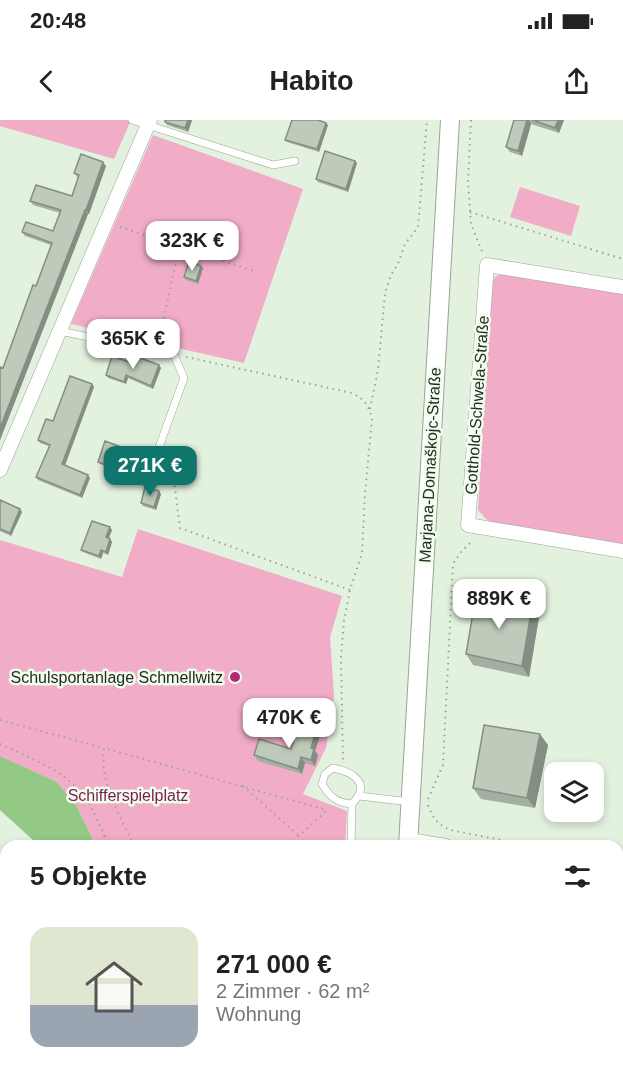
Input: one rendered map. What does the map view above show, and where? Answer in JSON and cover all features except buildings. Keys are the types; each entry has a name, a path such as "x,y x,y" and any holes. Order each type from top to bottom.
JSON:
{"street":[{"name":"Marjana-Domaškojc-Straße","path":"408,840 450,120"},
{"path":"0,470 149,123"},
{"path":"487,265 623,287"},
{"name":"Gotthold-Schwela-Straße","path":"480,527 468,525 487,265"},
{"path":"480,527 623,551"}],"lane":[{"path":"132,120 149,123 273,165 295,161"},
{"path":"60,330 174,355 184,378 158,450"},
{"path":"351,840 352,804 359,796 360,786 356,776 346,770 333,768 325,774 322,784 328,793 340,803 352,804"},
{"path":"359,796 411,802"}],"path":[{"path":"370,409 378,370 385,293 405,244 418,227 427,120"},
{"path":"471,120 468,182 471,224 487,265"},
{"path":"470,212 623,259"},
{"path":"106,222 254,271"},
{"path":"157,351 179,247"},
{"path":"174,355 352,393 364,399 370,409 372,419 362,553 350,590 344,621 341,657 341,755 346,770"},
{"path":"166,429 180,528 350,590"},
{"path":"480,527 474,539 453,564 443,765 429,795 428,804 432,817 438,824 450,831 499,840"},
{"path":"0,720 327,810 295,840"},
{"path":"0,744 60,772 87,801 108,840"},
{"path":"104,748 102,764 107,788 131,840"},
{"path":"242,786 299,836"},
{"path":"104,836 104,840"}],"green space":[{"path":"0,120 131,120 114,159 0,126"},
{"path":"153,135 303,189 244,363 71,324"},
{"path":"520,187 580,206 571,236 510,217"},
{"path":"505,272 623,292 623,545 489,522 478,510 491,284 495,277"},
{"name":"Schifferspielplatz","path":"138,529 342,596 330,637 334,696 326,748 303,794 347,811 345,840 93,840 76,805 57,782 0,756 0,540 122,577"}],"shaded area":[{"path":"0,756 57,782 76,805 93,840 33,840 0,810"}],"place":[{"name":"Schulsportanlage Schmellwitz","path":"235,677"}]}
